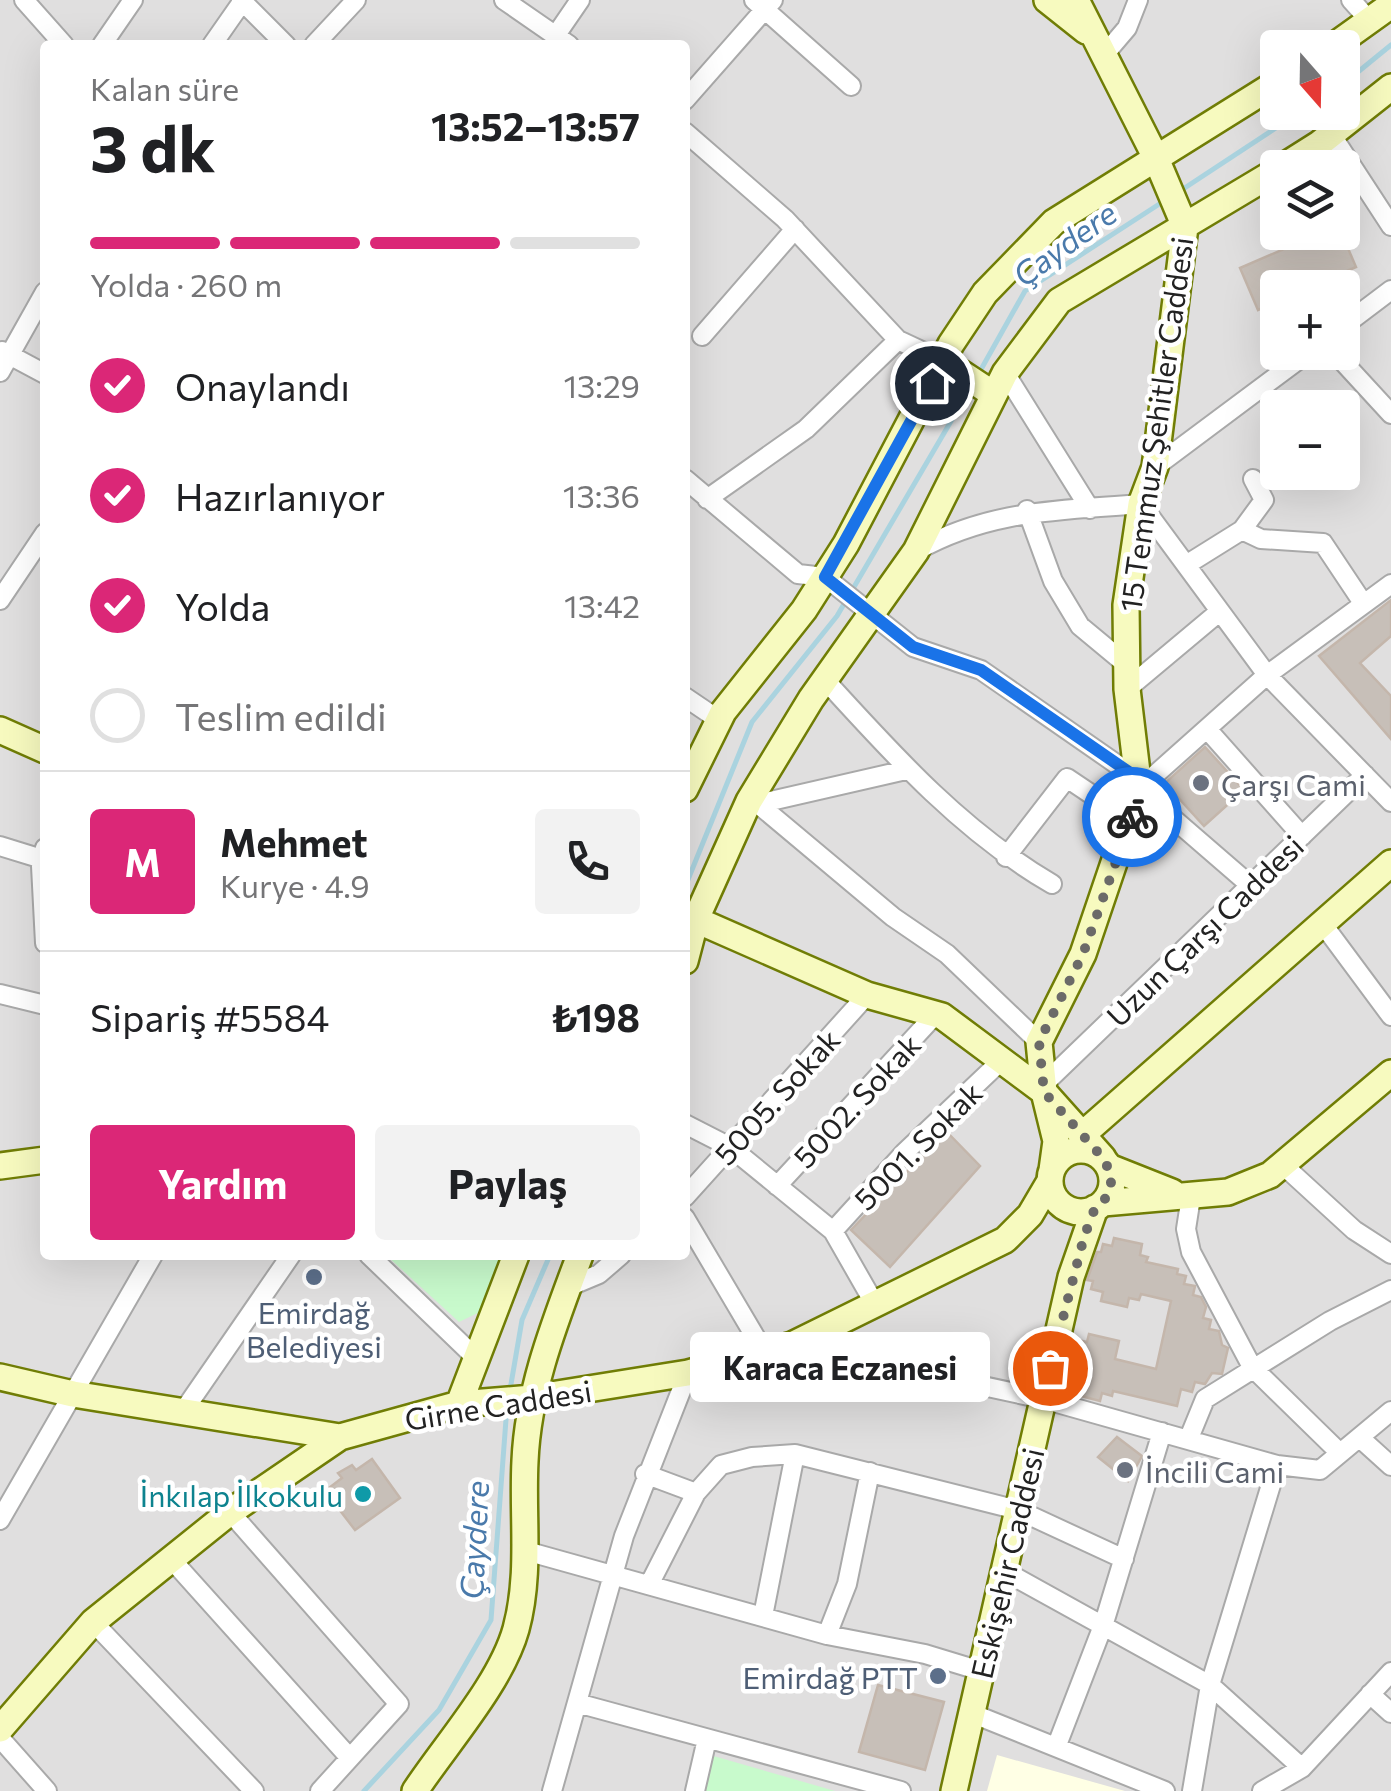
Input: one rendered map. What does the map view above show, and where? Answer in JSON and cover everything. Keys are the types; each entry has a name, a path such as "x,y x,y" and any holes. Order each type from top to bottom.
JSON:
{"main road":[{"path":"1047,0 1099,46"},
{"name":"15 Temmuz Şehitler Caddesi","path":"1039,1042 1083,954 1131,822 1137,783 1127,677 1126,605 1141,504 1155,466 1182,220 1159,164 1076,0"},
{"path":"1355,30 1391,4"},
{"path":"1308,150 1391,87"},
{"path":"690,780 720,720 825,577 879,486 943,361 985,293 1054,222 1159,164 1260,94"},
{"path":"1099,1206 1112,1186 1106,1163 1044,1088 936,1014 867,995 690,917 811,699 916,551 999,383 1059,301 1182,220 1260,179"},
{"path":"943,361 999,383"},
{"path":"2,731 40,748"},
{"path":"1082,1135 1391,863"},
{"path":"1039,1042 1044,1088"},
{"path":"1191,1197 1148,1186 1087,1150 1069,1152 1053,1185 1076,1212 1099,1206 1191,1197 1228,1192 1282,1165 1391,1073"},
{"name":"Eskişehir Caddesi","path":"1044,1088 1056,1141 1053,1185 1071,1276"},
{"path":"0,1166 40,1161"},
{"name":"Girne Caddesi","path":"0,1729 92,1622 230,1512 340,1437 467,1403 532,1398 688,1373 792,1345 874,1301 1004,1240 1053,1185"},
{"name":"Eskişehir Caddesi","path":"954,1791 1071,1276 1099,1206"},
{"path":"467,1403 476,1358 514,1260"},
{"path":"415,1791 503,1658 516,1631 526,1551 525,1460 532,1398 578,1260"},
{"path":"0,1378 182,1413 340,1437"}],"street":[{"path":"24,0 60,40"},
{"path":"105,40 133,0"},
{"path":"319,40 356,0"},
{"path":"504,0 563,40 580,0"},
{"path":"1099,46 1127,28 1138,0"},
{"path":"1351,0 1368,20"},
{"path":"215,40 242,1 281,40"},
{"path":"690,94 764,3 851,86"},
{"path":"1332,134 1391,226"},
{"path":"690,136 794,229 898,340 943,361"},
{"path":"702,336 794,229"},
{"path":"0,372 5,352 40,300"},
{"path":"1360,317 1388,301"},
{"path":"706,499 806,428 898,340"},
{"path":"5,352 40,371"},
{"path":"1155,466 1284,370"},
{"path":"1351,370 1391,414"},
{"path":"999,383 1090,509"},
{"path":"1186,566 1242,530 1264,500 1253,479"},
{"path":"690,484 798,574 825,577 913,647 981,670 1137,783 1250,885"},
{"path":"916,551 951,531 1027,510 1141,504 1267,675 1391,802"},
{"path":"1027,510 1052,582 1080,626 1127,677 1220,612"},
{"path":"1242,530 1260,539 1322,544 1363,603"},
{"path":"0,600 40,540"},
{"path":"1137,783 1267,675 1391,584"},
{"path":"826,681 906,770 1006,857 1052,884"},
{"path":"690,700 720,720"},
{"path":"1206,728 1302,836"},
{"path":"753,803 906,770"},
{"name":"Uzun Çarşı Caddesi","path":"1044,1088 1365,774"},
{"path":"1006,857 1067,778 1131,822"},
{"path":"753,803 893,917 947,954 1039,1042"},
{"path":"0,846 40,853"},
{"path":"1322,923 1391,1016"},
{"path":"0,994 40,1004"},
{"name":"5005. Sokak","path":"690,1191 867,995"},
{"name":"5002. Sokak","path":"777,1186 936,1014"},
{"name":"5001. Sokak","path":"833,1231 905,1152 1002,1060"},
{"path":"690,1127 730,1147 833,1231 874,1301"},
{"path":"1282,1165 1354,1230 1391,1254"},
{"path":"1191,1197 1186,1229 1191,1252 1252,1367 1340,1453"},
{"path":"690,1227 762,1350"},
{"path":"0,1520 150,1260"},
{"path":"182,1413 288,1260"},
{"path":"375,1260 476,1358"},
{"path":"568,1287 600,1274 615,1260"},
{"path":"1189,1438 1205,1400 1252,1367 1391,1290"},
{"path":"792,1345 1043,1398 1277,1465 1320,1470 1391,1411"},
{"path":"552,1791 612,1574 645,1474 688,1373"},
{"path":"1057,1745 1104,1623 1162,1432"},
{"path":"1360,1438 1391,1466"},
{"path":"649,1585 696,1492 721,1465 752,1456 795,1454 1018,1510 1124,1559"},
{"path":"763,1616 795,1454"},
{"path":"1192,1791 1210,1684 1277,1465"},
{"path":"827,1635 847,1584 870,1472"},
{"path":"645,1474 696,1492"},
{"path":"230,1512 399,1704 320,1791"},
{"path":"526,1551 827,1635 925,1654 981,1671"},
{"path":"172,1560 348,1757"},
{"path":"1004,1571 1210,1684 1302,1768"},
{"path":"92,1622 254,1791"},
{"path":"1268,1790 1302,1768 1391,1672"},
{"path":"1370,1694 1391,1713"},
{"path":"576,1704 901,1791"},
{"path":"971,1713 1165,1791"},
{"path":"0,1738 47,1791"},
{"path":"695,1791 707,1739"}],"shaded area":[{"path":"0,0 1391,0 1391,1791 0,1791"},
{"path":"997,1755 1125,1791 987,1791"}],"green space":[{"path":"391,1260 505,1260 486,1309 459,1322"},
{"path":"710,1755 835,1791 701,1791"}],"building":[{"path":"1282,250 1349,250 1356,267 1260,270 1258,310 1240,268"},
{"path":"1391,600 1391,636 1360,663 1391,696 1391,739 1319,656"},
{"name":"Çarşı Cami","path":"1205,747 1244,790 1204,826 1165,783"},
{"path":"946,1131 980,1166 890,1267 851,1230"},
{"path":"1114,1238 1142,1244 1140,1255 1148,1257 1146,1262 1178,1269 1177,1274 1186,1276 1184,1284 1195,1286 1193,1295 1201,1297 1206,1307 1203,1318 1211,1320 1209,1329 1219,1331 1222,1345 1228,1348 1222,1374 1212,1373 1205,1384 1195,1382 1192,1392 1181,1389 1177,1406 1113,1391 1112,1396 1102,1393 1100,1401 1073,1394 1075,1385 1067,1383 1072,1347 1076,1348 1078,1340 1087,1342 1089,1334 1119,1341 1115,1359 1156,1369 1171,1301 1141,1294 1139,1300 1129,1298 1127,1307 1101,1301 1103,1292 1091,1289 1093,1281 1087,1280 1097,1252 1101,1252 1103,1244 1112,1246"},
{"name":"İncili Cami","path":"1117,1437 1142,1456 1128,1481 1098,1457"},
{"name":"İnkılap İlkokulu","path":"372,1459 400,1498 355,1530 325,1491 342,1478 338,1473 352,1465 356,1470"},
{"path":"878,1685 944,1702 925,1770 859,1752"}],"waterway":[{"name":"Çaydere","path":"1360,70 1391,45"},
{"name":"Çaydere","path":"1177,193 1273,130"},
{"name":"Çaydere","path":"979,373 1025,291 1164,201"},
{"name":"Çaydere","path":"690,875 752,722 837,616 971,387"},
{"name":"Çaydere","path":"510,1390 522,1320 548,1260"},
{"name":"Çaydere","path":"364,1791 439,1710 491,1620 507,1406"}],"way so far":[{"path":"1050,1368 1071,1276 1095,1208 1109,1195 1112,1176 1103,1158 1044,1092 1039,1042 1083,954 1132,817"}],"place":[{"name":"Çarşı Cami","path":"1201,783"},
{"name":"Emirdağ Belediyesi","path":"314,1277"},
{"name":"Karaca Eczanesi","path":"1050,1368"},
{"name":"İncili Cami","path":"1125,1470"},
{"name":"İnkılap İlkokulu","path":"363,1494"},
{"name":"Emirdağ PTT","path":"938,1676"}],"route":[{"path":"932,383 879,486 825,577 913,647 981,670 1097,754 1136,777 1139,788 1132,817"}]}
